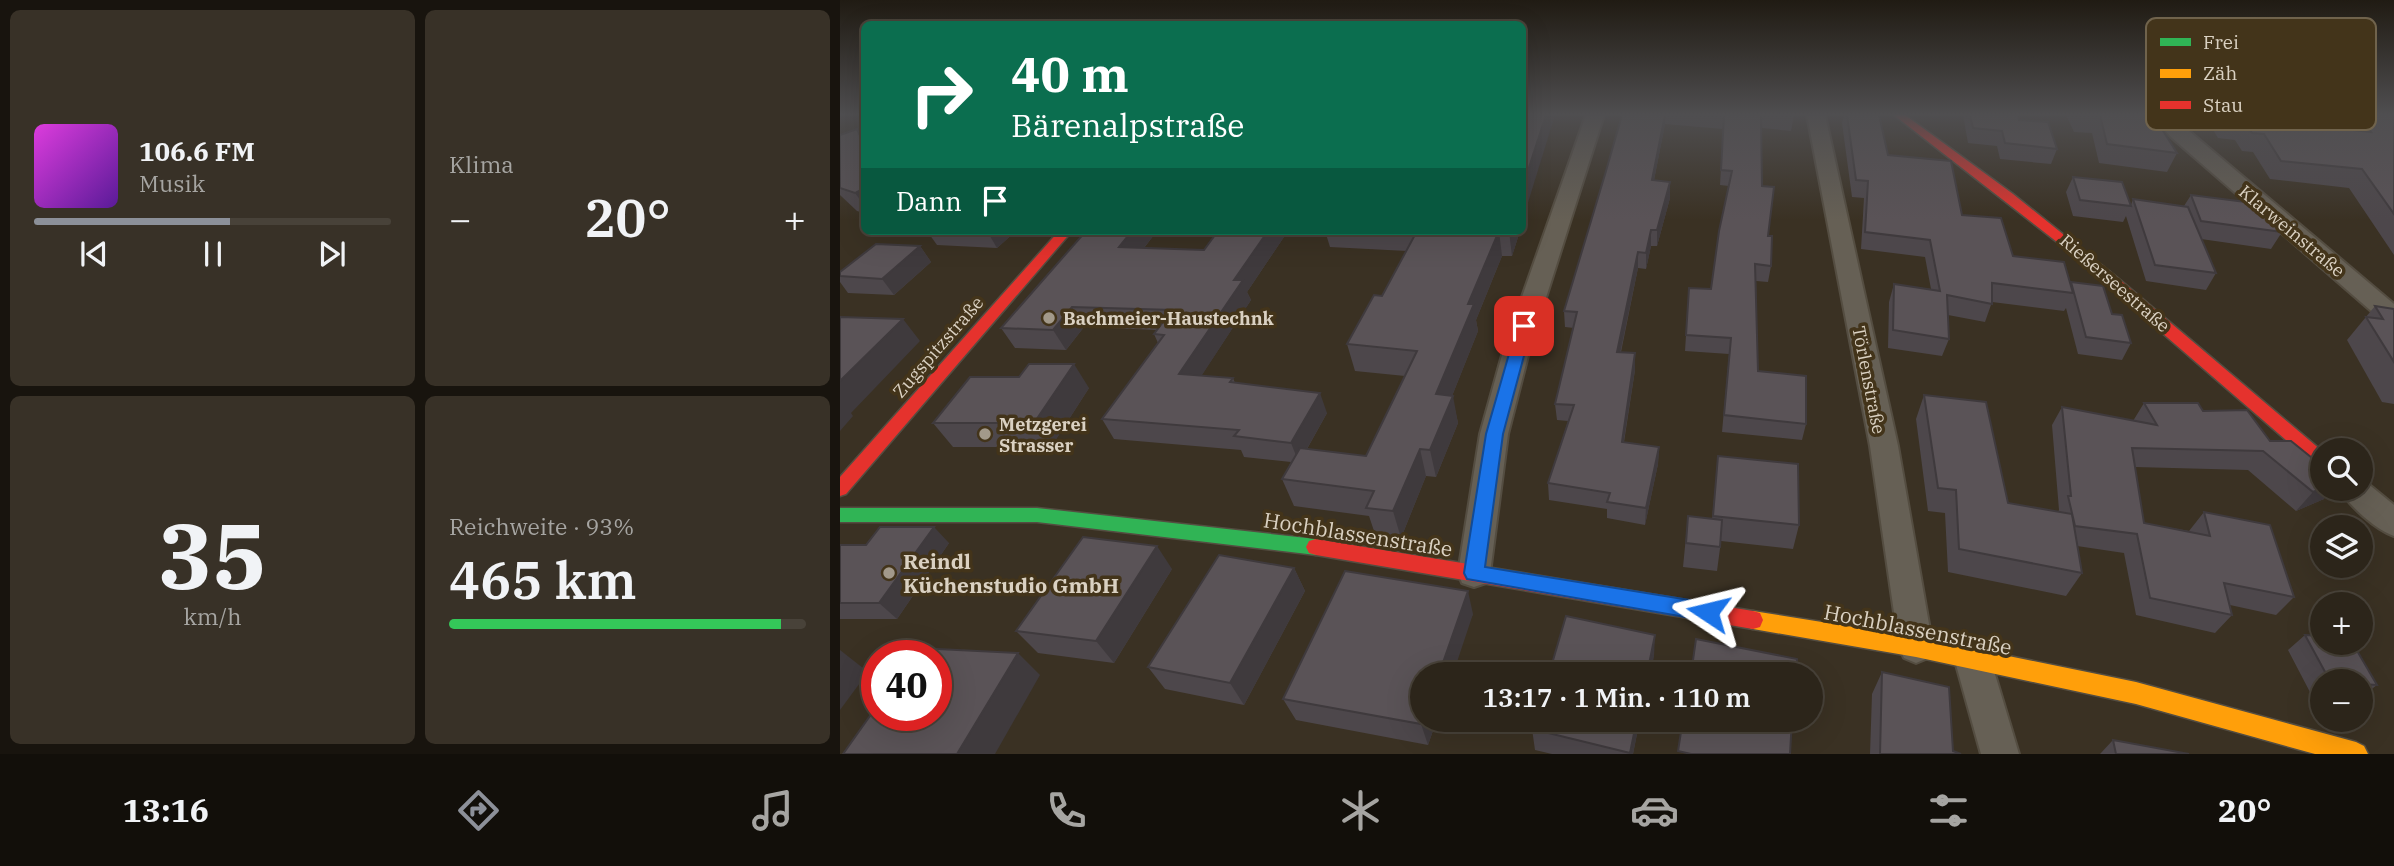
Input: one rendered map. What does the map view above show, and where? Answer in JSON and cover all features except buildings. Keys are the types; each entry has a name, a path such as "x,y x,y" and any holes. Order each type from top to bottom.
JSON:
{"street":[{"path":"1474,573 1497,422 1517,348 1583,150"},
{"name":"Törlenstraße","path":"1824,150 1904,561 1916,646"},
{"name":"Rießerseestraße","path":"1949,150 2056,232 2310,451"},
{"name":"Klarweinstraße","path":"2198,150 2394,317"},
{"name":"Zugspitzstraße","path":"840,489 1062,235"},
{"path":"2369,501 2394,523"},
{"name":"Hochblassenstraße","path":"840,515 1037,514 1303,545 1916,646 1973,661 2137,693 2356,754"},
{"path":"1973,661 2000,754"}],"traffic: fast":[{"path":"840,515 1037,515 1316,547"}],"traffic: slow":[{"path":"1753,620 1916,647 2136,693 2356,754"}],"traffic: jam":[{"path":"1947,150 2062,239 2310,451"},
{"path":"840,489 1062,235"},
{"path":"1316,547 1753,620"}],"place":[{"name":"Bachmeier-Haustechnk","path":"1049,318"},
{"name":"Metzgerei Strasser","path":"985,434"},
{"name":"Reindl Küchenstudio GmbH","path":"889,573"}],"route":[{"path":"1524,326 1494,434 1474,573 1708,612"}]}
